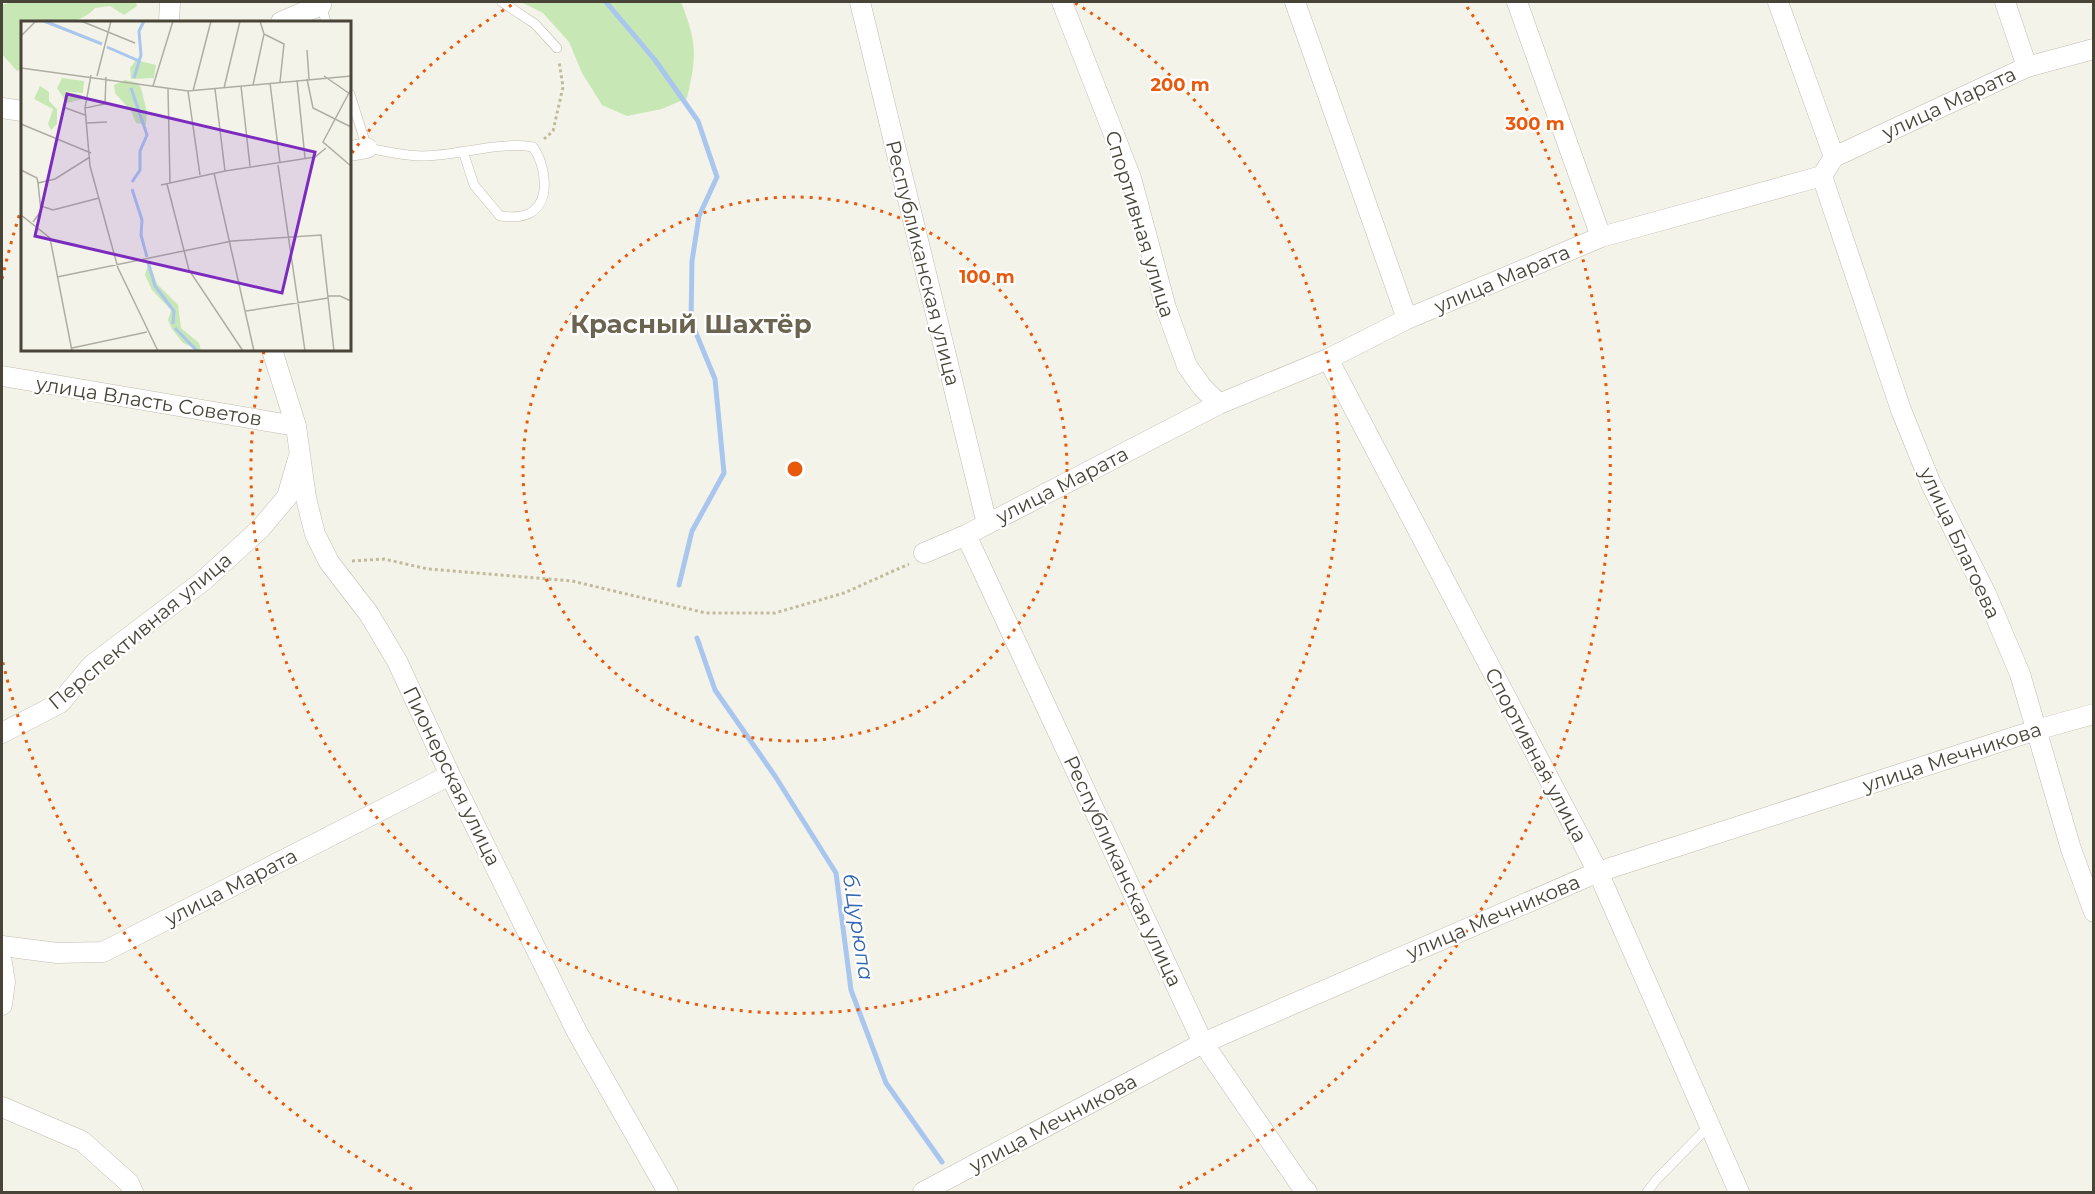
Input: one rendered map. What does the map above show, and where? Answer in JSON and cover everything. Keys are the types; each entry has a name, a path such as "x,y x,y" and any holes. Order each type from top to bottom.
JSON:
{"street":[{"path":"170,2 170,21"},
{"name":"Республиканская улица","path":"860,2 987,524"},
{"name":"Спортивная улица","path":"1062,2 1131,178 1166,308 1187,366 1202,387 1219,404"},
{"path":"1295,2 1407,319"},
{"path":"1517,2 1600,237"},
{"path":"1778,2 1834,157 1822,176"},
{"path":"2005,2 2027,67"},
{"path":"284,21 322,10"},
{"name":"улица Марата","path":"1834,157 2027,67 2094,49"},
{"path":"2,108 21,111"},
{"name":"улица Марата","path":"924,553 966,535 1219,404 1328,359 1407,319 1600,237 1822,176"},
{"name":"улица Благоева","path":"1822,176 1901,410 1931,484 1986,594 2020,674 2071,849 2094,912"},
{"name":"Пионерская улица","path":"272,351 296,426 315,534 329,562 369,614 397,661 450,775 577,1032 668,1192"},
{"name":"Спортивная улица","path":"1328,359 1598,872 1739,1192"},
{"name":"улица Власть Советов","path":"2,376 296,426"},
{"name":"Перспективная улица","path":"2,733 60,703 92,665 203,581 260,529 287,497 300,453"},
{"name":"Республиканская улица","path":"966,535 1203,1043 1307,1192"},
{"name":"улица Мечникова","path":"923,1192 1203,1043 1598,872 2036,730 2094,714"},
{"name":"улица Марата","path":"2,946 57,953 102,952 450,775"},
{"path":"2,963 5,982 2,1005"},
{"path":"2,1107 82,1141 129,1183 133,1192"}],"lane":[{"path":"502,2 535,24 557,48"},
{"path":"351,101 358,149 422,156 463,151 522,145 533,147 539,155 543,172 544,197 530,214 520,217 500,216 474,185 463,151"},
{"path":"1647,1192 1656,1179 1709,1126"}],"path":[{"path":"533,147 553,131 563,87 557,48"},
{"path":"329,562 384,560 428,569 572,581 706,613 775,613 844,593 905,567 924,553"}],"green space":[{"path":"12,2 136,2 137,6 124,15 110,6 95,8 80,19 71,21 21,21 21,69 17,71 2,54 2,5"},
{"path":"521,2 681,2 694,49 693,71 687,98 662,109 627,116 602,105 582,73 569,42 543,13"}],"waterway":[{"name":"б.Цурюпа","path":"606,2 655,60 698,121 717,177 699,216 692,261 691,321 715,379 724,473 692,531 679,585"},
{"name":"б.Цурюпа","path":"697,638 715,690 775,776 836,873 851,990 886,1083 942,1162"}],"district":[{"name":"Красный Шахтёр","path":"691,324"}]}
